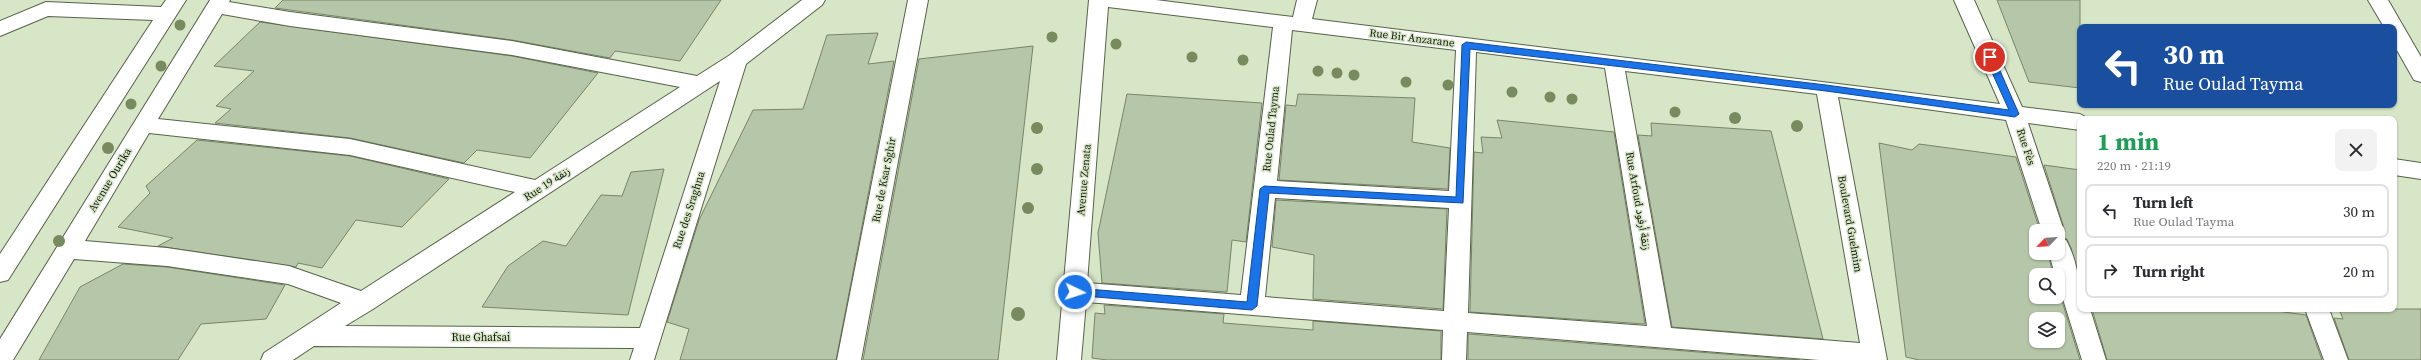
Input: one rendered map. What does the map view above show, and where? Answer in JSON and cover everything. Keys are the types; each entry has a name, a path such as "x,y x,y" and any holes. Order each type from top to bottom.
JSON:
{"street":[{"name":"Rue 19 زنقة","path":"273,360 366,302 701,84 737,60 815,0"},
{"name":"Rue de Ksar Sghir","path":"849,360 918,0"},
{"name":"Rue Bir Anzarane","path":"1100,0 1614,64 1826,88 2077,122"},
{"name":"Avenue Zenata","path":"1069,360 1100,0"},
{"name":"Rue Oulad Tayma","path":"1252,306 1264,189 1292,23 1307,0"},
{"name":"Rue Fès","path":"1964,0 2015,114 2051,224"},
{"path":"2378,0 2392,24"},
{"path":"218,3 290,19 512,48 701,84"},
{"name":"Avenue Ourika","path":"0,360 218,3"},
{"path":"0,29 46,9 171,7"},
{"path":"0,273 171,7"},
{"path":"2397,32 2421,75"},
{"path":"1454,360 1466,45"},
{"name":"Rue des Sraghna","path":"645,349 737,60"},
{"name":"Rue Arfoud زنقة أرفود","path":"1614,64 1661,338"},
{"name":"Boulevard Guelmim","path":"1826,88 1874,357"},
{"path":"144,125 350,147 539,189"},
{"path":"2397,167 2421,171"},
{"path":"1264,189 1460,200"},
{"path":"68,249 167,257 289,275 366,302"},
{"path":"2065,258 2073,271 2077,288"},
{"path":"1075,292 1661,338 1874,357"},
{"path":"2083,312 2094,360"},
{"path":"2318,312 2336,360"},
{"name":"Rue Ghafsai","path":"313,336 645,349"}],"building":[{"path":"283,0 721,0 680,61 615,51 610,58 512,40 275,8"},
{"path":"1997,0 2080,0 2080,24 2077,24 2077,88 2029,82"},
{"path":"260,22 512,56 598,73 530,158 477,150 464,163 350,138 215,123 231,109 216,106 254,71 214,66"},
{"path":"878,33 868,64 894,61 836,360 680,360 689,329 667,322 699,220 753,110 803,109 827,35"},
{"path":"1033,46 998,360 863,360 919,59"},
{"path":"1127,94 1262,103 1246,242 1232,240 1227,292 1102,283 1098,233"},
{"path":"1298,94 1415,98 1412,142 1450,148 1448,189 1279,180 1286,105 1296,106"},
{"path":"1497,120 1614,132 1645,324 1470,312 1474,152 1483,153 1481,137 1502,138"},
{"path":"1651,123 1771,131 1823,339 1672,327 1638,135 1652,136"},
{"path":"197,140 350,156 449,179 402,227 356,220 322,268 298,263 296,267 158,246 173,238 118,227 150,193 146,186"},
{"path":"1879,143 1912,150 1919,144 2016,157 2038,224 2029,224 2029,260 2050,260 2051,268 2029,268 2029,304 2063,304 2080,360 1919,360 1906,357"},
{"path":"2044,165 2077,170 2077,269 2067,239 2065,238 2065,224 2063,224"},
{"path":"664,169 628,315 482,307 508,266 543,241 566,246 601,195 622,196 631,172"},
{"path":"1276,200 1447,209 1443,309 1313,299 1314,255 1272,247"},
{"path":"123,264 167,267 285,285 266,319 201,324 178,360 39,360 80,287"},
{"path":"1104,305 1224,314 1223,323 1313,330 1313,321 1441,331 1441,360 1107,360 1092,358 1095,313 1105,314"},
{"path":"2397,309 2421,309 2421,360 2349,360 2334,318 2343,319 2340,312 2397,312"},
{"path":"2093,312 2284,312 2306,315 2322,360 2107,360"},
{"path":"1468,334 1800,360 1468,360"}],"route":[{"path":"1075,292 1252,306 1264,189 1460,200 1466,45 1826,88 2015,114 1990,57"}]}
